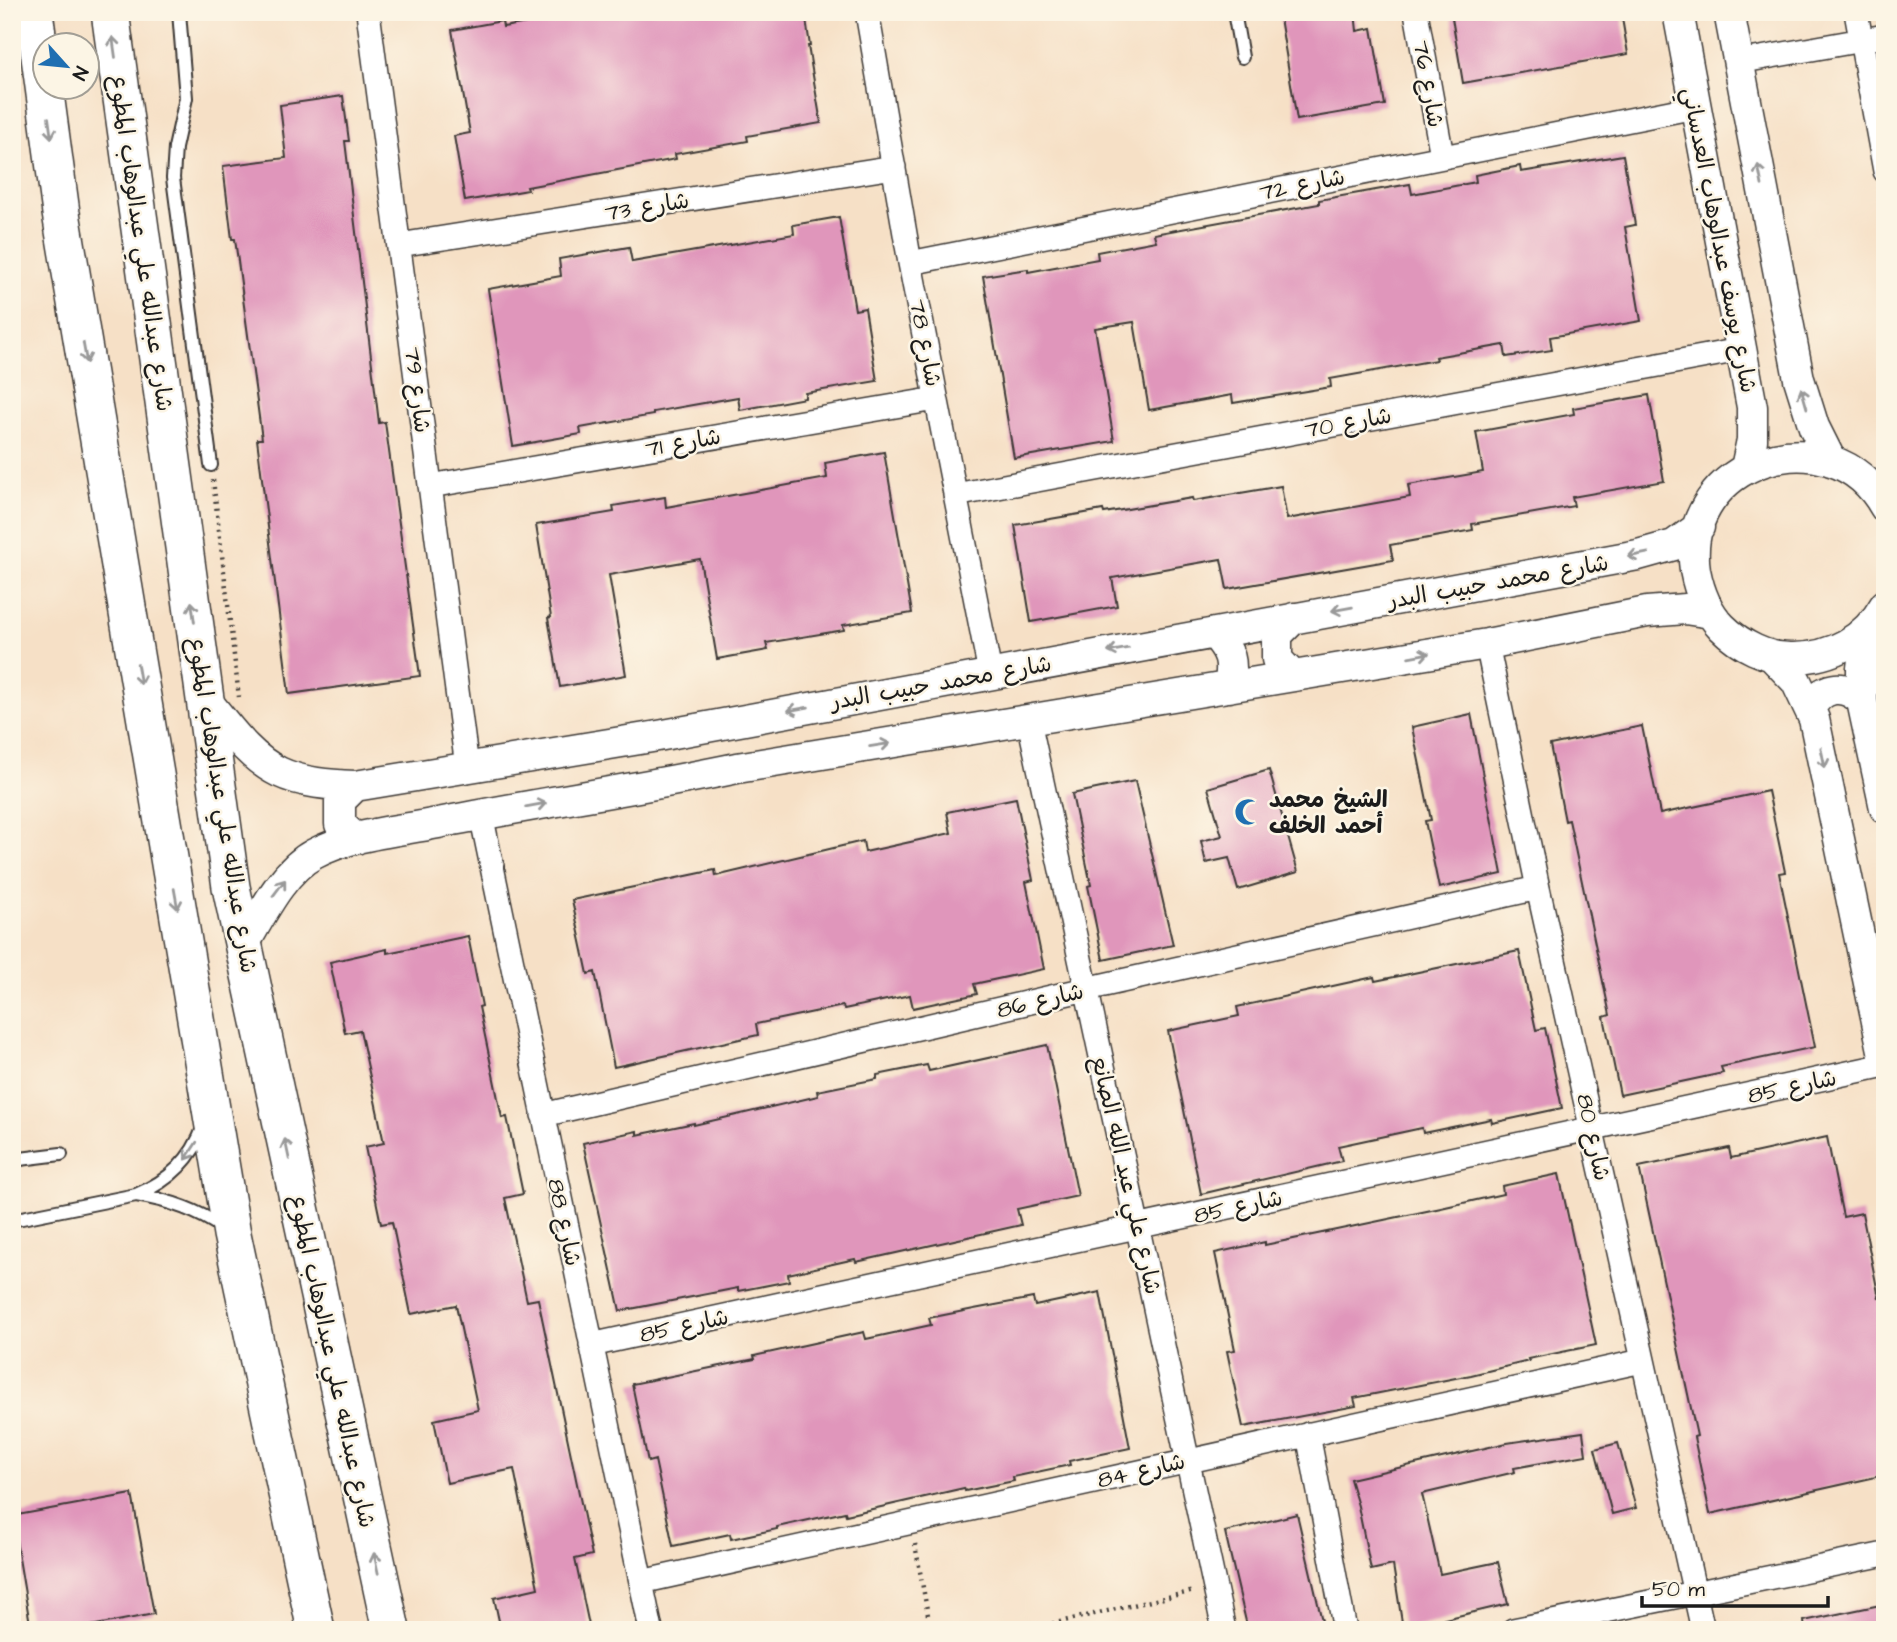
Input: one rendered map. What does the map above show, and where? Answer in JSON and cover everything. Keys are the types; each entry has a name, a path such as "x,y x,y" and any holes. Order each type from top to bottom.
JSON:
{"main road":[{"path":"34,12 61,213 232,1234 316,1630"},
{"name":"شارع عبدالله علي عبدالوهاب المطوع","path":"110,12 231,887 391,1630"}],"street":[{"name":"شارع 78","path":"867,12 910,263 990,673"},
{"name":"شارع 76","path":"1416,12 1442,156"},
{"name":"شارع يوسف عبدالوهاب العدساني","path":"1678,12 1741,350 1753,429 1746,468"},
{"path":"1729,12 1799,379 1814,427 1830,461"},
{"path":"1856,12 1885,171"},
{"name":"شارع 79","path":"376,14 399,245 467,767"},
{"path":"1738,62 1885,36"},
{"name":"شارع 72","path":"910,263 1695,107"},
{"name":"شارع 73","path":"399,245 894,167"},
{"name":"شارع 70","path":"955,495 1741,350"},
{"name":"شارع 71","path":"430,486 936,399"},
{"path":"1881,496 1846,468 1830,461 1814,456 1778,456 1746,468 1717,493 1706,509 1699,527 1694,562 1697,580 1711,613 1731,635 1757,651 1772,656 1789,659 1823,655 1854,640 1867,629 1885,605"},
{"name":"شارع محمد حبيب البدر","path":"205,699 245,747 280,772 321,784 355,786 658,736 732,720 1653,552 1674,545 1699,527"},
{"path":"243,946 280,884 313,855 356,839 737,768 1487,644 1658,610 1685,609 1711,613"},
{"path":"1293,676 1277,659 1277,635 1294,618"},
{"path":"1867,629 1862,668 1862,701 1885,808"},
{"path":"1214,633 1227,648 1233,667 1229,687"},
{"name":"شارع 80","path":"1487,644 1538,888 1703,1630"},
{"path":"1772,656 1796,681 1810,709 1819,736 1885,1060"},
{"path":"1810,709 1823,691 1834,688 1844,688 1855,693 1862,701"},
{"path":"732,720 726,737 727,754 737,768"},
{"name":"شارع علي عبد الله الصانع","path":"1029,721 1140,1227 1224,1630"},
{"path":"658,736 672,749 674,768 662,784"},
{"path":"355,786 340,801 340,824 356,839"},
{"name":"شارع 88","path":"481,814 651,1630"},
{"name":"شارع 86","path":"543,1115 1538,888"},
{"name":"شارع 85","path":"591,1345 1885,1065"},
{"name":"شارع 84","path":"641,1582 1643,1361"},
{"path":"1308,1434 1345,1630"},
{"path":"1513,1630 1885,1554"}],"lane":[{"path":"179,12 186,98 175,148 173,178 212,465"},
{"path":"1234,12 1242,57"},
{"path":"12,1220 136,1195 167,1179 191,1154 205,1122 208,1087"},
{"path":"12,1160 61,1154"},
{"path":"136,1195 157,1198 197,1212 232,1234"}],"path":[{"path":"212,465 245,747"},
{"path":"911,1522 930,1626"},
{"path":"1026,1630 1216,1586"},
{"path":"920,1630 930,1626 939,1626 946,1630"}],"building":[{"path":"591,12 805,12 821,123 747,136 748,141 675,154 676,159 465,201 454,136 470,133 452,30 502,21 503,27"},
{"path":"1279,12 1355,12 1357,31 1372,28 1385,105 1297,120"},
{"path":"1451,12 1621,12 1628,54 1463,83"},
{"path":"343,96 349,141 345,141 379,423 385,422 420,676 289,694 257,439 262,439 223,166 286,158 280,105"},
{"path":"1623,155 1635,225 1625,227 1641,321 1550,337 1552,350 1506,357 1504,345 1330,379 1331,387 1233,403 1232,395 1149,410 1134,322 1095,328 1114,441 1014,458 983,276 1028,269 1028,272 1098,259 1097,252 1156,241 1154,234 1319,204 1319,200 1410,184 1412,194 1476,182 1475,175 1520,166 1521,172"},
{"path":"839,217 855,310 865,308 877,381 805,393 805,398 740,410 738,397 653,412 653,415 580,428 581,434 513,446 488,289 561,276 559,259 629,247 632,262 794,234 793,225"},
{"path":"1649,395 1664,481 1572,497 1574,506 1472,524 1473,530 1390,545 1393,560 1227,589 1221,559 1112,578 1117,606 1031,622 1015,525 1281,486 1287,519 1410,497 1408,485 1483,472 1476,432 1574,414 1573,408"},
{"path":"884,452 912,613 843,625 844,630 766,643 768,650 717,659 700,559 609,575 626,675 560,687 536,525 614,512 613,506 665,497 666,507 827,478 825,463"},
{"path":"1471,714 1502,874 1439,888 1425,821 1431,820 1412,727"},
{"path":"1642,726 1660,814 1768,791 1785,872 1779,873 1815,1047 1721,1067 1723,1073 1620,1095 1604,1017 1610,1015 1569,820 1565,821 1550,745"},
{"name":"الشيخ محمد أحمد الخلف","path":"1269,770 1298,872 1238,890 1229,858 1206,863 1201,841 1222,836 1208,788"},
{"path":"1135,781 1173,945 1103,960 1072,794"},
{"path":"1016,798 1033,880 1026,882 1044,969 974,984 977,994 913,1008 910,995 756,1024 758,1035 614,1067 595,972 588,974 572,900 715,870 716,876 863,841 865,852 951,833 947,812"},
{"path":"468,936 482,1006 479,1007 502,1118 507,1117 523,1194 505,1198 527,1301 538,1299 592,1555 575,1559 590,1630 501,1630 494,1598 538,1588 514,1469 447,1483 434,1420 478,1410 456,1305 411,1314 392,1222 381,1224 365,1147 384,1143 360,1030 345,1033 330,962 387,949 387,953"},
{"path":"1519,951 1536,1030 1545,1028 1562,1108 1492,1123 1491,1119 1423,1133 1422,1128 1338,1146 1342,1161 1201,1194 1168,1031 1239,1016 1237,1007 1374,977 1375,981"},
{"path":"1047,1045 1078,1196 1017,1209 1021,1225 856,1262 855,1259 788,1274 789,1281 620,1311 583,1143 637,1131 637,1135 694,1125 818,1096 817,1091 877,1079 877,1075 927,1065 929,1071"},
{"path":"1827,1137 1843,1217 1862,1213 1879,1298 1885,1297 1885,1475 1710,1514 1694,1437 1697,1436 1639,1167 1729,1148 1731,1158"},
{"path":"1559,1174 1596,1345 1528,1359 1529,1361 1471,1375 1354,1398 1356,1406 1243,1427 1227,1351 1235,1350 1215,1253 1265,1242 1265,1245 1503,1194 1502,1186"},
{"path":"1100,1292 1130,1448 1069,1461 1070,1465 1013,1477 1014,1481 965,1491 964,1488 846,1515 845,1512 731,1539 730,1534 673,1546 655,1460 648,1462 632,1384 755,1359 754,1356 864,1332 866,1339 931,1325 929,1318 974,1309 1033,1298 1035,1306"},
{"path":"1583,1432 1586,1455 1514,1468 1515,1472 1422,1494 1440,1574 1498,1562 1508,1604 1403,1629 1393,1565 1371,1570 1350,1479 1507,1443"},
{"path":"1618,1443 1636,1508 1612,1514 1595,1449"},
{"path":"132,1494 154,1614 70,1630 31,1630 12,1516"},
{"path":"1297,1514 1322,1621 1285,1630 1248,1630 1225,1532"},
{"path":"1885,1604 1885,1630 1805,1630 1804,1621"}],"place":[{"name":"الشيخ محمد أحمد الخلف","path":"1248,812"}]}
